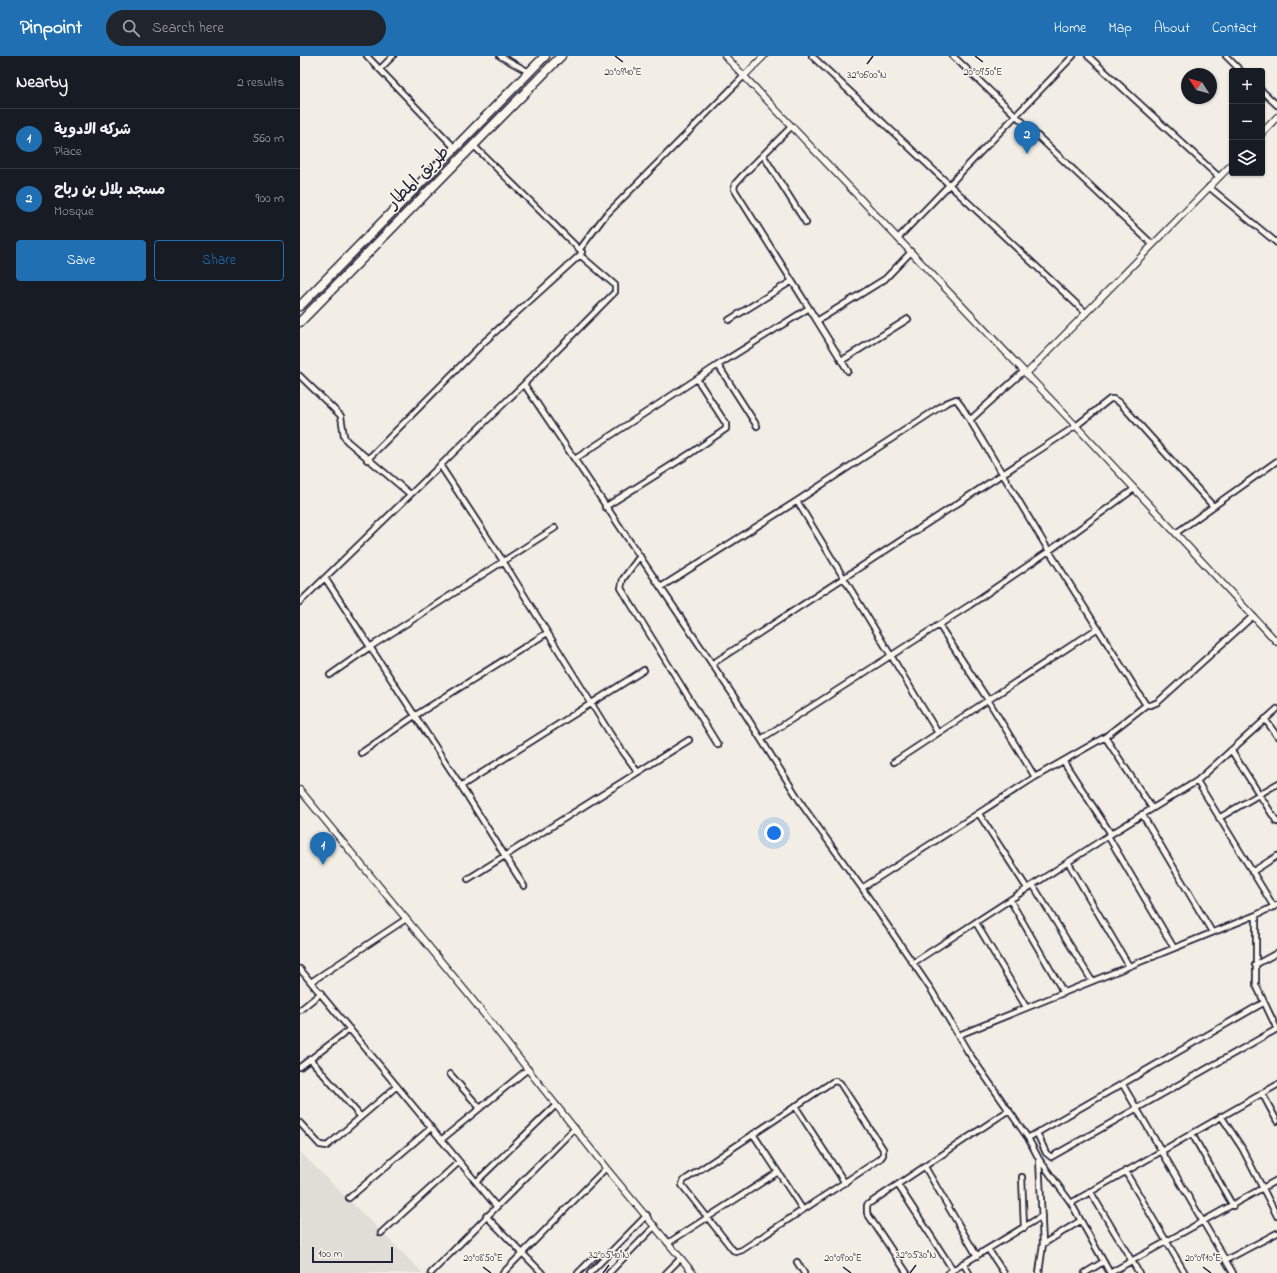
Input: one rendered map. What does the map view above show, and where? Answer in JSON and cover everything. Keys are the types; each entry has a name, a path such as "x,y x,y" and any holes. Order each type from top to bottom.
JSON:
{"highway":[{"name":"طريق المطار","path":"300,306 454,147 545,56"},
{"name":"طريق المطار","path":"300,322 561,56"}],"street":[{"path":"367,56 454,147"},
{"path":"380,69 393,56"},
{"path":"500,56 528,72"},
{"path":"725,56 1076,426 1277,642"},
{"path":"367,460 483,343 580,252 604,217 764,56"},
{"path":"812,56 1086,313"},
{"path":"953,56 1152,244"},
{"path":"898,238 1073,56"},
{"path":"1088,56 1219,177"},
{"path":"1226,56 1238,68"},
{"path":"1265,94 1277,106"},
{"path":"1265,130 1277,117"},
{"path":"792,126 735,184 734,189 848,371"},
{"path":"300,602 524,384 615,292 616,285 580,252 474,145"},
{"path":"763,155 806,223"},
{"path":"970,420 1025,373 1229,167"},
{"path":"1208,187 1277,243"},
{"path":"817,320 885,279 911,252"},
{"path":"730,320 792,281"},
{"path":"575,458 809,308"},
{"path":"842,361 908,318"},
{"path":"718,365 757,426"},
{"path":"300,376 342,416 344,436 347,441 367,460 410,494"},
{"path":"606,507 691,454 726,429 726,424 697,379"},
{"path":"524,384 712,664 805,809 862,888 913,963 958,1035 1028,1138 1039,1159 1070,1202 1110,1273 1277,1180"},
{"path":"661,587 797,501 953,399 958,401 1049,552 1146,704"},
{"path":"712,664 1076,426 1110,399 1115,400 1213,506"},
{"path":"1176,533 1277,461"},
{"path":"440,465 503,561 610,735 637,771"},
{"path":"761,739 939,625 1049,552 1134,489"},
{"path":"797,501 843,579 938,733"},
{"path":"330,675 370,647 555,528"},
{"path":"640,556 623,579 621,588 718,745"},
{"path":"325,578 416,715 524,886"},
{"path":"862,888 1035,777 1064,762 1105,737 1146,704 1151,705 1158,702 1253,616"},
{"path":"939,625 988,700 1035,777"},
{"path":"894,762 1098,628"},
{"path":"361,753 416,715 547,633"},
{"path":"461,786 644,670"},
{"path":"913,963 1142,814 1197,781 1277,709"},
{"path":"1265,719 1277,736"},
{"path":"1105,737 1152,808"},
{"path":"468,879 637,771 689,740"},
{"path":"1231,750 1277,822"},
{"path":"1064,762 1110,835 1174,948"},
{"path":"958,1035 1212,932 1256,916 1275,906 1252,872 1197,781"},
{"path":"1219,818 1277,784"},
{"path":"300,790 528,1069 606,1168 647,1215 693,1273"},
{"path":"979,814 1027,888"},
{"path":"1142,814 1212,932"},
{"path":"1252,872 1277,856"},
{"path":"1068,862 1129,966"},
{"path":"1032,885 1092,981"},
{"path":"1010,900 1064,993"},
{"path":"1037,1133 1046,1153 1051,1157 1277,1029 1263,1004 1256,985 1256,916"},
{"path":"311,982 406,920"},
{"path":"976,923 1026,1007"},
{"path":"1255,965 1277,954"},
{"path":"300,969 496,1206"},
{"path":"300,1010 321,993"},
{"path":"1028,1138 1263,1004"},
{"path":"300,1067 350,1029"},
{"path":"310,1059 361,1117"},
{"path":"441,1140 528,1069"},
{"path":"450,1074 480,1108"},
{"path":"832,1082 840,1083 883,1149 883,1155 880,1159 845,1183 742,1250 736,1252 682,1185 683,1181 795,1106 832,1082"},
{"path":"1123,1085 1233,1273"},
{"path":"1070,1202 1277,1085"},
{"path":"300,1123 320,1145 325,1146 397,1086"},
{"path":"1262,1093 1277,1121"},
{"path":"476,1182 556,1105"},
{"path":"795,1106 845,1183"},
{"path":"908,1273 866,1213 867,1205 1009,1110"},
{"path":"1221,1116 1242,1148 1277,1216"},
{"path":"349,1198 432,1128"},
{"path":"431,1273 575,1128"},
{"path":"753,1134 803,1210"},
{"path":"1192,1134 1232,1206"},
{"path":"1038,1273 1043,1244 1039,1159"},
{"path":"381,1233 459,1162"},
{"path":"925,1167 977,1256"},
{"path":"503,1273 606,1168"},
{"path":"1125,1171 1185,1273"},
{"path":"668,1243 778,1172"},
{"path":"1022,1177 1024,1228"},
{"path":"898,1185 951,1271 1042,1216"},
{"path":"1090,1191 1139,1273"},
{"path":"590,1273 647,1215"},
{"path":"486,1216 542,1273"},
{"path":"1043,1244 1080,1220"},
{"path":"609,1273 655,1226"},
{"path":"1226,1260 1277,1233"},
{"path":"988,1249 1004,1273"},
{"path":"578,1273 594,1257"},
{"path":"666,1273 681,1258"},
{"path":"797,1262 804,1273"},
{"path":"1085,1273 1103,1262"},
{"path":"962,1263 969,1273"}],"shaded area":[{"path":"300,1152 423,1273 300,1273"}],"place":[{"name":"مسجد بلال بن رباح","path":"1027,154"},
{"name":"شركه الادوية","path":"323,865"}]}
